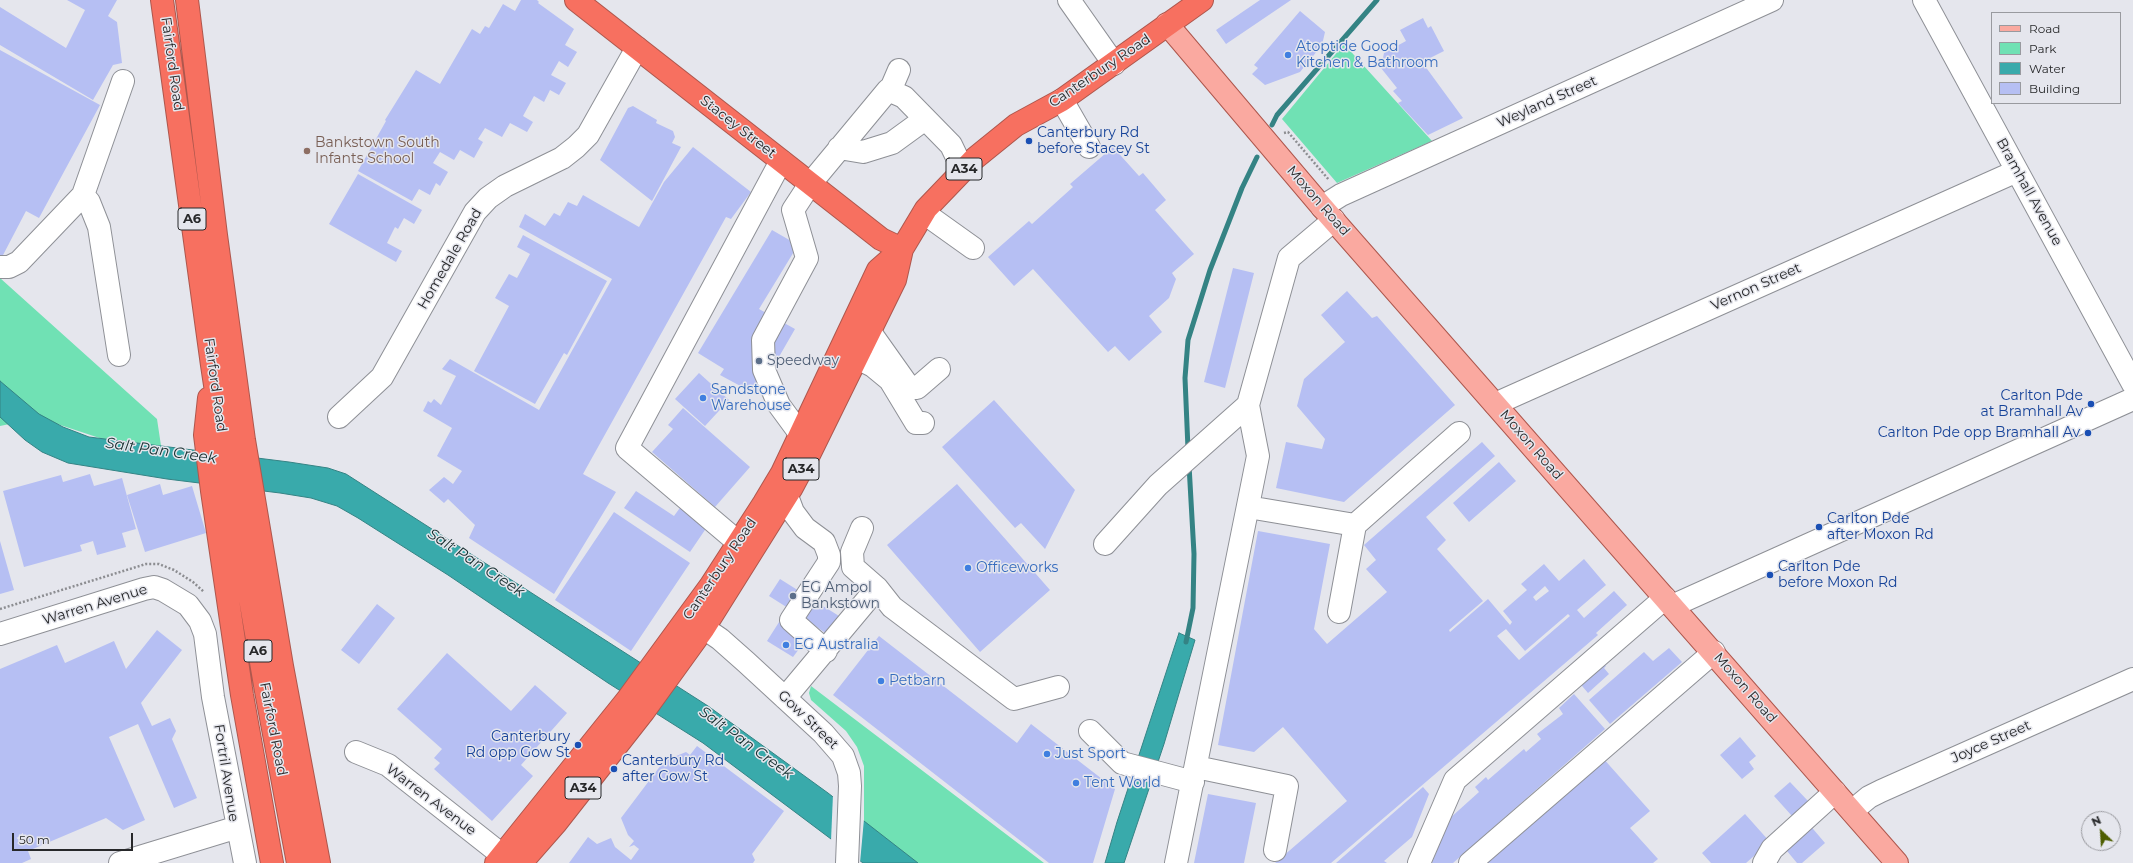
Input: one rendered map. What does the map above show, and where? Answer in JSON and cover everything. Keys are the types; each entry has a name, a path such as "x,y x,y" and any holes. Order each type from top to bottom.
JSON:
{"highway":[{"name":"Fairford Road","path":"162,0 212,365 214,436 250,606 298,863"},
{"name":"Fairford Road","path":"186,0 244,440 282,666 319,863"},
{"name":"Stacey Street","path":"576,0 881,239 902,249"},
{"name":"Canterbury Road","path":"506,860 556,822 635,705 696,623 786,496 870,332 895,280 902,249 924,212 963,170 1016,125 1062,100 1202,0"},
{"name":"Canterbury Road","path":"696,623 739,542 768,497 801,435 878,270 902,249"},
{"path":"214,436 228,610 272,863"}],"main road":[{"name":"Moxon Road","path":"1167,24 1328,213 1668,602 1714,652 1897,863"}],"street":[{"path":"1069,0 1114,64"},
{"name":"Weyland Street","path":"1248,405 1289,258 1328,213 1341,195 1772,0"},
{"name":"Bramhall Avenue","path":"1924,0 2133,384"},
{"name":"Homedale Road","path":"339,417 382,377 475,212 488,198 506,186 562,158 588,135 637,48"},
{"path":"801,435 779,404 764,370 763,340 807,258 793,210 810,184 885,93 890,90 899,70"},
{"path":"0,267 9,267 19,262 83,195 123,82"},
{"path":"890,90 904,97 951,145 963,170"},
{"path":"1062,100 1089,147"},
{"path":"840,148 862,152 892,143 925,119"},
{"path":"739,542 627,448 781,161"},
{"name":"Vernon Street","path":"1495,404 2017,171"},
{"path":"83,195 89,202 99,227 119,355"},
{"path":"924,212 973,248"},
{"path":"870,332 909,387 917,388 939,369"},
{"path":"857,358 873,366 890,380 916,423 923,423"},
{"path":"1419,863 1455,780 1668,602 2133,399"},
{"path":"1105,544 1158,484 1248,405"},
{"path":"1176,863 1258,456 1248,405"},
{"path":"1339,612 1355,525 1459,433"},
{"path":"786,496 793,512 805,528 819,537 827,547 830,555 829,562 791,620 826,651"},
{"path":"1248,507 1355,525"},
{"path":"862,528 852,552 853,567 877,588 892,606 1014,699 1058,687"},
{"path":"820,575 853,567"},
{"name":"Warren Avenue","path":"0,634 154,587 162,590 188,606"},
{"path":"785,698 826,651 877,588"},
{"name":"Fortril Avenue","path":"120,863 238,827 213,697 205,634 200,622 188,606"},
{"name":"Gow Street","path":"696,623 720,640 785,698 838,749 847,765 850,786 847,862"},
{"path":"1470,863 1714,652"},
{"name":"Joyce Street","path":"1852,811 1870,797 1881,791 2133,678"},
{"path":"1090,731 1122,763 1144,769 1287,786 1275,850"},
{"name":"Warren Avenue","path":"356,752 388,765 506,860"},
{"path":"1764,863 1772,850 1835,792"},
{"path":"238,827 245,863"}],"green space":[{"path":"1344,44 1432,141 1337,183 1282,119"},
{"path":"0,278 157,419 163,459 39,418 0,426"},
{"path":"811,686 1044,863 864,863 864,766 857,747 846,731 811,700 809,693"}],"water":[{"name":"Salt Pan Creek","path":"0,381 39,414 63,427 89,437 289,462 328,468 346,474 708,706 828,793 918,863 863,863 703,743 608,683 448,575 337,506 311,498 280,493 167,479 68,463 42,452 25,440 0,417"},
{"path":"1179,633 1195,640 1164,744 1124,863 1105,863 1117,822"}],"pier":[{"path":"833,794 864,819 860,863 831,841"}],"building":[{"path":"67,0 117,0 108,16 117,22 122,63 113,65 93,100 0,45 0,7 66,48 85,10"},
{"path":"521,0 537,0 539,2 538,3 574,29 565,45 577,52 568,67 559,61 551,75 566,83 559,95 550,90 544,102 534,96 523,116 533,122 527,132 510,123 502,137 485,128 478,139 483,142 474,158 460,150 454,160 440,152 433,163 448,172 440,186 436,183 430,195 419,189 412,201 358,171 386,121 385,120 416,70 440,84 472,29 480,34 485,26 489,28 503,4 515,11"},
{"path":"1260,0 1291,0 1226,44 1216,30"},
{"name":"Atoptide Good Kitchen & Bathroom","path":"1300,11 1325,32 1322,45 1300,72 1265,85 1252,74 1258,68 1254,65"},
{"path":"1423,18 1428,28 1431,26 1444,51 1422,62 1463,118 1428,135 1398,103 1402,101 1393,91 1397,88 1381,68 1384,53 1406,41 1400,30"},
{"path":"0,50 100,105 39,218 26,211 2,257 0,256"},
{"path":"633,106 657,120 656,123 673,131 675,137 672,143 681,147 652,201 600,160 628,108"},
{"path":"693,147 751,192 731,219 726,217 583,474 616,492 554,594 469,538 475,525 448,499 444,503 429,490 444,477 453,484 462,471 437,456 452,428 423,411 428,401 431,403 434,399 441,405 456,376 442,369 450,359 539,410 612,279 519,227 525,214 545,226 554,213 560,216 568,202 577,206 583,195 639,227 664,182"},
{"path":"1113,147 1139,176 1143,173 1166,200 1155,210 1194,254 1172,273 1176,279 1169,298 1149,316 1162,332 1129,361 1115,346 1108,352 1033,269 1014,286 988,257 1029,221 1032,224 1073,187 1070,184"},
{"path":"358,174 422,210 414,224 404,218 398,229 395,227 387,243 402,251 396,262 329,224"},
{"path":"772,230 798,245 759,309 795,329 757,395 720,375 724,369 698,353"},
{"path":"523,235 607,281 567,355 564,353 535,404 474,371 509,306 495,298 509,274 517,278 530,254 517,247"},
{"path":"1233,268 1254,273 1225,388 1204,382"},
{"path":"1347,291 1372,318 1377,316 1455,405 1344,502 1276,488 1286,442 1322,449 1325,439 1297,406 1304,379 1345,342 1321,315"},
{"path":"699,373 729,400 705,426 675,399"},
{"path":"994,400 1075,490 1045,549 1021,523 1015,528 942,447"},
{"path":"683,408 750,467 715,507 652,452 673,429 668,425"},
{"path":"1482,442 1495,456 1426,517 1446,540 1437,549 1483,601 1449,630 1450,632 1488,599 1510,625 1512,622 1503,611 1527,590 1521,584 1544,564 1559,581 1584,559 1606,585 1577,610 1584,618 1614,591 1627,605 1596,633 1598,635 1331,863 1275,863 1347,801 1283,727 1254,752 1218,745 1258,531 1330,544 1314,629 1327,644 1387,592 1366,569 1376,560 1364,545","holes":["1545,586 1549,591 1536,601 1533,597","1568,614 1570,616 1519,660 1497,636 1506,629 1525,651"]},
{"path":"1499,462 1516,481 1469,522 1453,503"},
{"path":"90,474 94,486 122,478 136,529 122,533 126,547 97,555 93,541 80,545 82,551 24,567 3,491 61,475 63,482"},
{"path":"160,484 163,495 192,486 206,533 145,552 127,495"},
{"name":"Officeworks","path":"957,484 1050,590 980,652 887,545"},
{"path":"636,491 674,516 682,505 709,524 690,552 624,508"},
{"path":"614,512 690,563 631,651 555,600"},
{"path":"0,541 14,590 0,594"},
{"path":"780,579 839,616 827,634 808,621 796,640 800,642 796,648 799,649 793,657 767,641 788,608 769,596"},
{"path":"377,604 395,618 359,664 341,650"},
{"path":"157,630 182,650 141,703 152,726 170,718 176,731 172,739 197,798 174,808 138,724 109,737 145,820 123,830 106,818 28,851 31,859 22,863 0,863 0,669 57,645 65,663 114,641 126,669"},
{"path":"879,636 1017,743 1031,724 1115,789 1093,863 1049,863 833,695"},
{"path":"1669,648 1682,662 1610,724 1589,700 1644,652 1653,661"},
{"path":"447,653 511,711 535,685 567,713 521,765 533,776 492,821 434,769 440,763 434,758 442,749 397,709"},
{"path":"1600,659 1606,666 1604,668 1609,674 1588,693 1577,680"},
{"path":"1574,694 1605,729 1453,863 1432,863 1449,819 1479,792 1475,787 1486,777 1488,780 1524,749 1526,752 1541,739 1537,734 1563,714 1559,708"},
{"path":"1740,737 1756,756 1749,762 1754,769 1742,779 1720,755"},
{"path":"697,746 784,811 752,854 755,860 753,863 569,863 588,837 597,844 611,838 615,847 631,860 639,849 634,845 629,847 634,841 628,835 621,818 664,761 686,752 690,755"},
{"path":"1602,757 1650,811 1630,828 1658,859 1653,863 1481,863"},
{"path":"1790,782 1808,801 1792,816 1774,796"},
{"path":"1423,787 1429,794 1412,837 1384,861 1387,863 1336,863"},
{"path":"1208,794 1256,803 1244,863 1194,863"},
{"path":"1745,814 1770,842 1746,863 1711,863 1702,853"},
{"path":"1808,823 1825,843 1802,863 1797,863 1782,845"}],"waterway":[{"path":"1272,125 1277,115 1377,0"},
{"path":"1188,449 1185,378 1188,340 1210,270 1242,188 1257,157"},
{"path":"1186,642 1193,608 1194,554 1189,465"}],"place":[{"name":"Atoptide Good Kitchen & Bathroom","path":"1288,55"},
{"name":"Canterbury Rd before Stacey St","path":"1029,141"},
{"name":"Bankstown South Infants School","path":"307,151"},
{"name":"Speedway","path":"759,361"},
{"name":"Sandstone Warehouse","path":"703,398"},
{"name":"Carlton Pde at Bramhall Av","path":"2091,404"},
{"name":"Carlton Pde opp Bramhall Av","path":"2088,433"},
{"name":"Carlton Pde after Moxon Rd","path":"1819,527"},
{"name":"Officeworks","path":"968,568"},
{"name":"Carlton Pde before Moxon Rd","path":"1770,575"},
{"name":"EG Ampol Bankstown","path":"793,596"},
{"name":"EG Australia","path":"786,645"},
{"name":"Petbarn","path":"881,681"},
{"name":"Canterbury Rd opp Gow St","path":"578,745"},
{"name":"Just Sport","path":"1047,754"},
{"name":"Canterbury Rd after Gow St","path":"614,769"},
{"name":"Tent World","path":"1076,783"}]}
